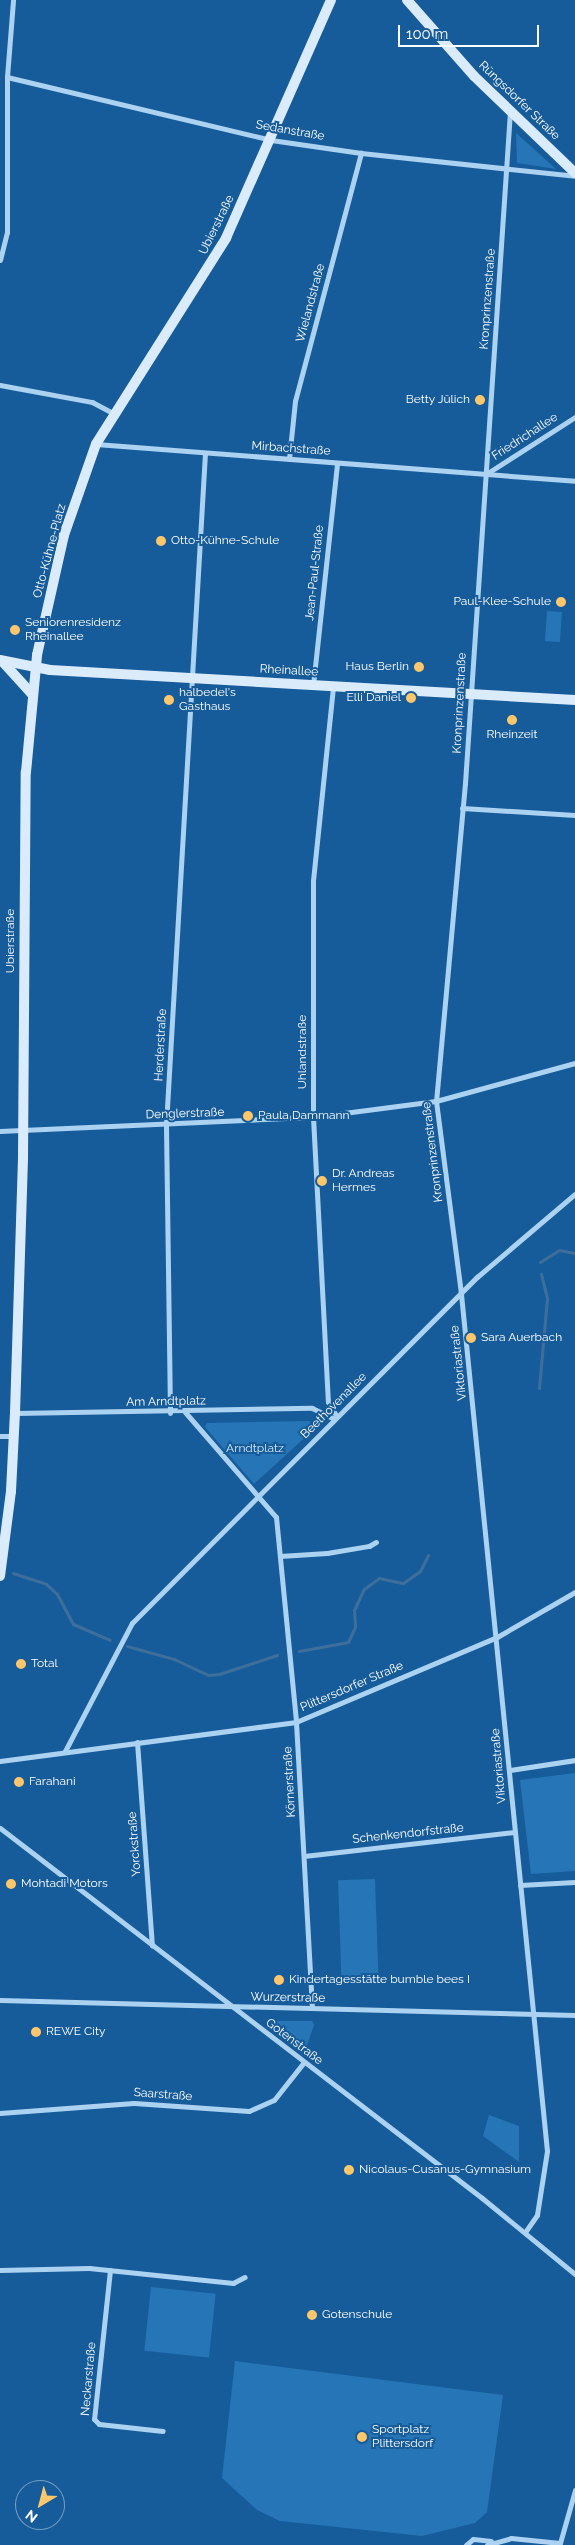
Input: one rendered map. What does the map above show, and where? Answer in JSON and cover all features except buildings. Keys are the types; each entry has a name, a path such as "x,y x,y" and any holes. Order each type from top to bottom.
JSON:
{"main road":[{"name":"Ubierstraße","path":"96,444 113,413 226,238 331,0"},
{"name":"Rüngsdorfer Straße","path":"407,0 510,111 575,174"},
{"name":"Otto-Kühne-Platz","path":"35,667 64,535 96,444"},
{"name":"Rheinallee","path":"1,660 35,667 190,678 575,700"},
{"name":"Rheinallee","path":"1,660 32,694"},
{"name":"Ubierstraße","path":"0,1576 15,1413 23,1130 26,772 35,667"}],"street":[{"path":"0,260 7,232 7,77 13,0"},
{"name":"Sedanstraße","path":"7,77 270,140 361,153 575,174"},
{"name":"Kronprinzenstraße","path":"461,1294 436,1101 462,808 508,168 510,111"},
{"name":"Wielandstraße","path":"289,459 295,401 361,153"},
{"path":"0,195 7,197"},
{"path":"0,385 92,402 113,413"},
{"name":"Friedrichallee","path":"486,474 575,417"},
{"name":"Mirbachstraße","path":"96,444 575,481"},
{"path":"190,678 206,453"},
{"name":"Jean-Paul-Straße","path":"314,685 336,463"},
{"name":"Herderstraße","path":"170,1413 166,1125 190,678"},
{"name":"Uhlandstraße","path":"333,686 314,872 313,1117 328,1402 336,1418"},
{"path":"462,808 575,815"},
{"name":"Denglerstraße","path":"0,1130 166,1125 313,1117 436,1101 575,1063"},
{"name":"Beethovenallee","path":"64,1751 128,1628 461,1294 515,1242 575,1194"},
{"name":"Viktoriastraße","path":"461,1294 547,2151 537,2215 525,2232"},
{"path":"328,1402 318,1409 336,1418"},
{"name":"Am Arndtplatz","path":"15,1413 170,1413 318,1409"},
{"path":"185,1412 257,1498"},
{"path":"0,1436 14,1436"},
{"name":"Körnerstraße","path":"257,1498 276,1517 296,1722 312,2008"},
{"path":"280,1556 327,1553 369,1546 376,1542"},
{"name":"Plittersdorfer Straße","path":"0,1761 64,1751 296,1722 496,1637 575,1592"},
{"name":"Yorckstraße","path":"137,1742 152,1945"},
{"path":"510,1770 575,1760"},
{"name":"Gotenstraße","path":"0,1828 525,2232 575,2274"},
{"name":"Schenkendorfstraße","path":"304,1856 515,1832"},
{"path":"520,1885 575,1882"},
{"name":"Wurzerstraße","path":"0,2000 575,2015"},
{"name":"Saarstraße","path":"0,2113 128,2103 249,2111 274,2100 304,2062"},
{"path":"0,2270 110,2270 233,2283 246,2277"},
{"name":"Neckarstraße","path":"110,2270 94,2419 99,2424 163,2431"},
{"path":"466,2545 473,2539 489,2543 511,2538 560,2543 575,2490"}],"green space":[{"path":"516,133 556,169 517,163"},
{"path":"547,611 562,612 560,642 545,641"},
{"name":"Arndtplatz","path":"310,1421 311,1432 254,1484 205,1427 207,1423"},
{"path":"575,1773 575,1871 531,1874 520,1780"},
{"path":"375,1879 378,1975 341,1976 338,1880"},
{"path":"270,2021 312,2021 314,2025 307,2045 303,2046"},
{"path":"489,2115 519,2126 519,2162 483,2136"},
{"path":"151,2287 216,2294 209,2357 144,2351"},
{"name":"Sportplatz Plittersdorf","path":"235,2361 503,2395 487,2512 475,2523 422,2536 280,2521 257,2510 222,2478"}],"waterway":[{"path":"540,1262 559,1250 575,1253"},
{"path":"539,1388 547,1298 541,1274"},
{"path":"299,1651 348,1642 355,1627 354,1610 364,1589 379,1578 403,1583 420,1571 428,1555"},
{"path":"13,1573 46,1584 57,1594 73,1624 110,1640"},
{"path":"127,1646 174,1659 208,1675 219,1674 277,1655"}],"place":[{"name":"Betty Jülich","path":"480,400"},
{"name":"Otto-Kühne-Schule","path":"161,541"},
{"name":"Paul-Klee-Schule","path":"561,602"},
{"name":"Seniorenresidenz Rheinallee","path":"15,630"},
{"name":"Haus Berlin","path":"419,667"},
{"name":"Elli Daniel","path":"411,698"},
{"name":"halbedel's Gasthaus","path":"169,700"},
{"name":"Rheinzeit","path":"512,720"},
{"name":"Paula Dammann","path":"248,1116"},
{"name":"Dr. Andreas Hermes","path":"322,1181"},
{"name":"Sara Auerbach","path":"471,1338"},
{"name":"Total","path":"21,1664"},
{"name":"Farahani","path":"19,1782"},
{"name":"Mohtadi Motors","path":"11,1884"},
{"name":"Kindertagesstätte bumble bees I","path":"279,1980"},
{"name":"REWE City","path":"36,2032"},
{"name":"Nicolaus-Cusanus-Gymnasium","path":"349,2170"},
{"name":"Gotenschule","path":"312,2315"},
{"name":"Sportplatz Plittersdorf","path":"362,2437"}]}
